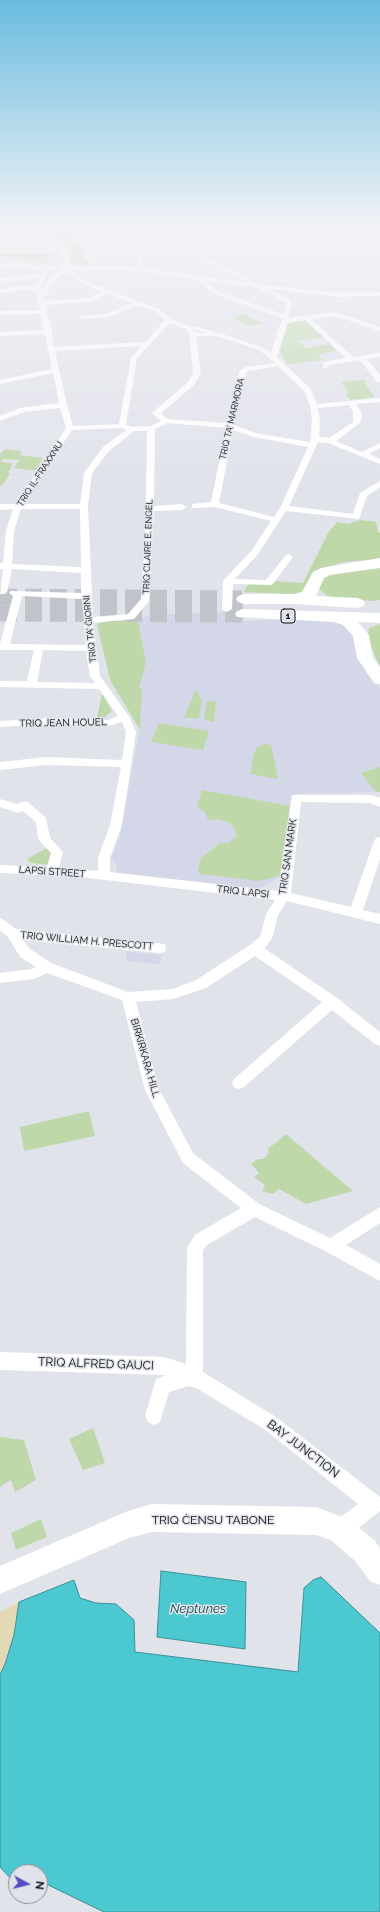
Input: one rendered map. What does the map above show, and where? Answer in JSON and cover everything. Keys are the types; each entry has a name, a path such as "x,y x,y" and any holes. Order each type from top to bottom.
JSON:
{"highway":[{"path":"296,599 308,595 316,582 318,575 326,570 380,563"},
{"path":"316,582 317,594 331,608 350,622 361,635 365,658 380,679"},
{"name":"1","path":"380,606 331,608 307,617 244,606 296,599 331,608 380,619"},
{"path":"361,635 368,624 380,619"}],"main road":[{"name":"TRIQ ĊENSU TABONE","path":"0,1580 128,1525 152,1518 316,1521 340,1530 365,1551 380,1571"}],"street":[{"path":"0,314 17,313"},
{"path":"45,313 55,370 70,428 122,426 132,429 151,428 166,421 230,426 254,436 313,442 330,441 380,462"},
{"path":"82,318 107,316 113,313"},
{"path":"161,313 169,320 189,328 193,334 198,373 191,383 156,413 166,421"},
{"path":"270,313 285,319 335,314 380,329"},
{"path":"273,357 287,313"},
{"path":"306,318 351,359"},
{"path":"122,426 134,358 145,344 169,320"},
{"path":"0,334 49,332"},
{"path":"193,334 218,334 241,340 267,344 277,341"},
{"path":"193,334 227,337"},
{"path":"227,610 228,580 255,552 284,508 313,442 316,421 314,406 307,390 273,357 261,349 241,340"},
{"path":"52,349 145,344"},
{"path":"325,367 326,363 380,355"},
{"path":"362,358 380,380"},
{"name":"TRIQ TA' MARMORA","path":"215,504 230,426 243,372 246,369 280,364"},
{"path":"0,382 55,370"},
{"path":"314,406 380,400"},
{"path":"330,441 350,429 356,423 358,418 357,412 351,402"},
{"path":"0,419 24,410 63,405"},
{"name":"TRIQ IL-FRAXXNU","path":"2,647 8,593 3,566 10,531 18,506 70,428"},
{"name":"TRIQ CLAIRE E. ENGEL","path":"88,620 131,617 146,599 150,509 151,428"},
{"name":"TRIQ TA' ĠIORNI","path":"104,876 104,858 116,825 131,732 125,718 95,676 86,596 84,506 88,473 106,449 132,429"},
{"path":"364,454 380,445"},
{"path":"284,508 356,517 363,495 380,483"},
{"path":"195,506 215,504 276,520"},
{"path":"0,507 84,506"},
{"path":"150,509 182,507"},
{"path":"228,580 269,583 288,557"},
{"path":"3,566 85,570"},
{"path":"8,593 86,596"},
{"path":"2,647 91,648"},
{"path":"31,685 39,648"},
{"path":"67,686 84,682 95,676"},
{"path":"0,684 103,686"},
{"name":"TRIQ JEAN HOUEL","path":"0,724 50,721 108,723 125,718"},
{"path":"0,766 46,761 127,764"},
{"name":"TRIQ SAN MARK","path":"128,997 173,994 201,984 266,939 272,914 284,896 296,798 371,799 380,803"},
{"path":"0,803 18,809 24,805 42,820 44,839 57,852 52,872"},
{"path":"356,912 380,841"},
{"path":"80,873 104,858"},
{"name":"LAPSI STREET","path":"0,868 104,876"},
{"name":"TRIQ LAPSI","path":"104,876 284,896 356,912 380,919"},
{"path":"0,924 13,934 26,953 46,967 128,997"},
{"name":"TRIQ WILLIAM H. PRESCOTT","path":"13,934 160,948"},
{"path":"255,948 332,1002 380,1040"},
{"path":"0,978 34,974 46,967"},
{"name":"BIRKIRKARA HILL","path":"128,997 152,1090 188,1158 254,1209 331,1246 380,1273"},
{"path":"239,1083 332,1002"},
{"path":"154,1416 162,1385 192,1377 195,1248 201,1240 254,1209"},
{"path":"331,1246 380,1214"},
{"name":"TRIQ ALFRED GAUCI","path":"0,1361 164,1366 181,1371 192,1377"},
{"name":"BAY JUNCTION","path":"192,1377 270,1423 377,1505 340,1530"}],"shaded area":[{"path":"232,594 242,594 244,599 244,621 291,619 342,621 350,625 367,670 380,689 380,792 296,794 291,796 280,876 260,889 116,874 117,866 111,859 120,835 140,727 142,689 139,688 146,663 138,619 150,615 232,611"},
{"path":"127,952 162,955 160,964 126,961"}],"green space":[{"path":"244,314 263,324 249,326 232,318"},
{"path":"299,321 307,322 325,337 298,341 306,348 329,344 337,351 318,355 323,360 288,364 283,358 280,350 288,324"},
{"path":"364,380 366,382 364,383 375,397 350,400 345,393 349,393 341,382"},
{"path":"5,449 21,451 20,455 43,458 36,470 14,468 19,460 3,459 1,462 13,463 8,473 10,474 0,486 0,454"},
{"path":"361,520 376,522 378,532 380,533 380,559 344,562 314,571 304,591 293,594 244,592 248,584 270,584 276,581 303,583 328,533 337,522 348,524"},
{"path":"380,564 380,600 370,601 329,597 319,589 322,579 328,574"},
{"path":"138,619 146,663 139,688 142,689 140,730 110,680 97,624 101,622"},
{"path":"380,624 380,667 367,637 369,628"},
{"path":"195,691 198,692 202,700 199,718 184,718"},
{"path":"102,693 112,711 104,718 97,718"},
{"path":"207,701 216,702 214,720 212,722 204,719"},
{"path":"159,723 209,731 203,750 151,742"},
{"path":"265,744 271,745 278,777 276,779 251,774 253,756 256,749"},
{"path":"380,767 380,792 376,792 361,773"},
{"path":"202,790 290,806 280,876 259,881 200,874 198,871 201,858 220,843 228,843 237,836 233,826 228,822 218,819 208,820 205,812 197,807"},
{"path":"47,848 52,852 49,865 31,863 27,859"},
{"path":"89,1111 95,1136 24,1151 20,1127"},
{"path":"286,1134 353,1191 306,1204 279,1189 273,1194 262,1191 265,1185 254,1177 259,1173 251,1164 258,1159 263,1159 269,1153 268,1149"},
{"path":"93,1428 105,1463 83,1470 69,1439"},
{"path":"0,1437 24,1440 36,1480 15,1492 11,1480 0,1487"},
{"path":"41,1519 47,1537 16,1550 11,1533"}],"sand":[{"path":"19,1602 14,1635 0,1675 0,1612"}],"water":[{"name":"Neptunes","path":"161,1571 246,1582 245,1649 157,1637"},
{"path":"321,1577 380,1633 380,1912 104,1912 48,1885 48,1864 8,1864 8,1876 0,1867 0,1675 14,1635 19,1602 74,1580 80,1598 96,1603 116,1604 134,1620 135,1652 298,1672 304,1588 313,1580"}],"tunnel":[{"path":"0,597 244,599"},
{"path":"0,613 243,614"}]}
